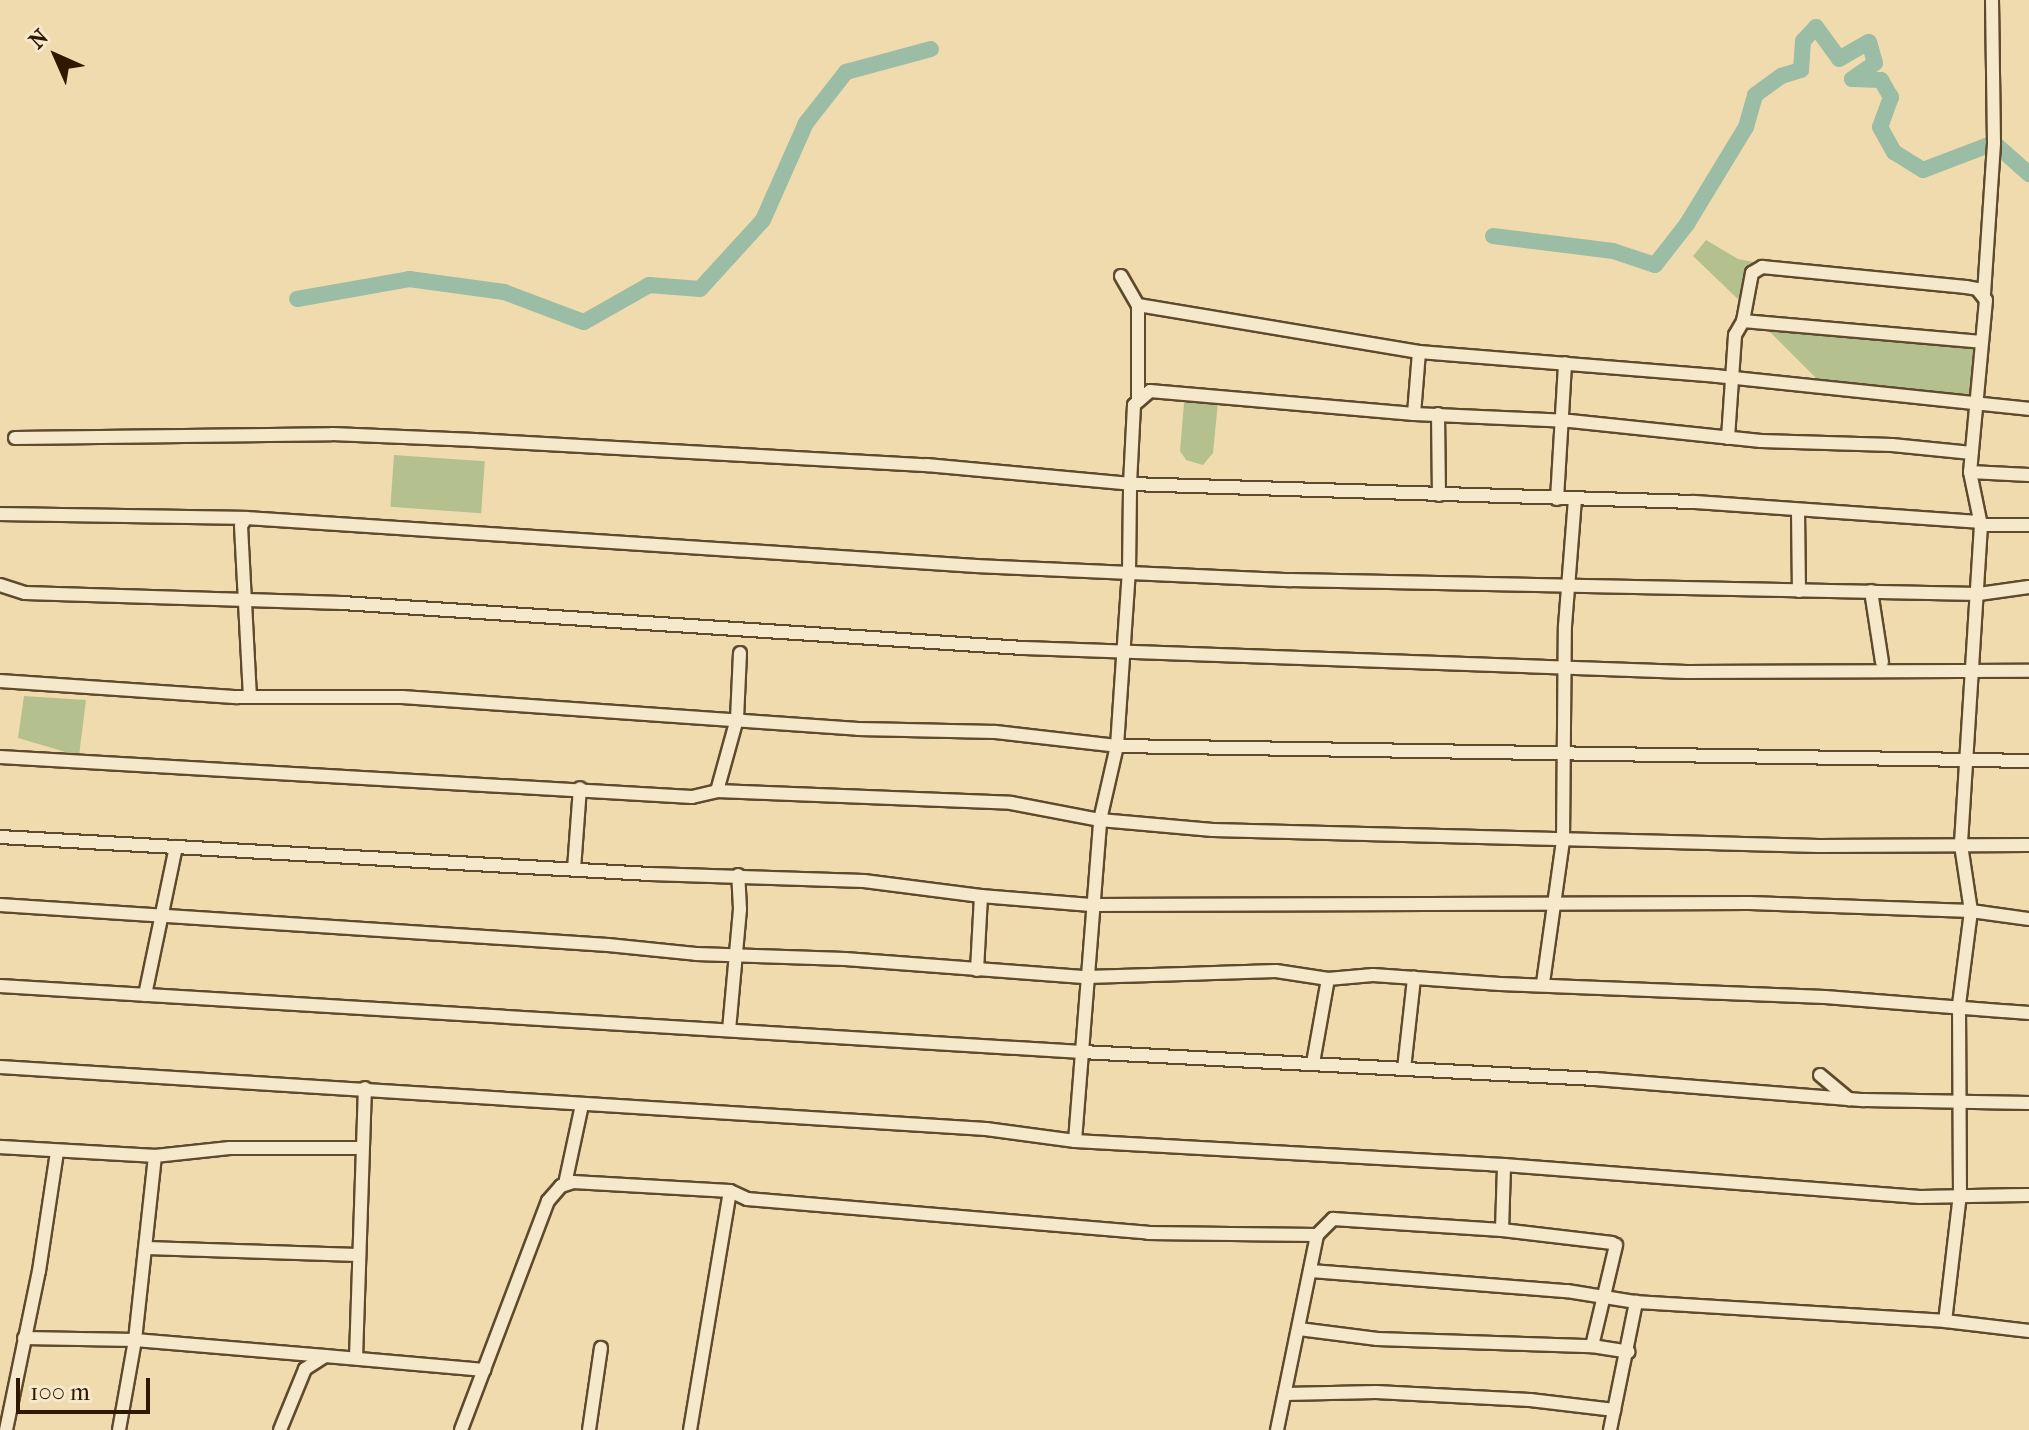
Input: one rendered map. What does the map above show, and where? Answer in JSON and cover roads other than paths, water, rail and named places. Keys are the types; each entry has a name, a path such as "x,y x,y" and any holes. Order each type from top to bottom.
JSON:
{"street":[{"path":"1945,1321 1960,1194 1957,1103 1959,1005 1971,911 1961,845 1979,594 1980,523 1970,472 1994,143 1992,0"},
{"path":"1728,438 1735,335 1743,321 1752,273 1762,267 1966,287 1984,294"},
{"path":"1121,276 1138,305 1138,399"},
{"path":"1138,305 1419,352 1732,378 2029,409"},
{"path":"1743,321 1981,342"},
{"path":"1414,414 1419,352"},
{"path":"1557,499 1565,363"},
{"path":"1075,1141 1100,820 1117,746 1129,572 1134,405 1138,399 1150,391 1414,414 1562,420 1728,438 1892,445 1972,453"},
{"path":"1438,414 1439,495"},
{"path":"15,438 332,434 475,440 927,465 1130,484 1694,502 2029,525"},
{"path":"1970,472 2029,475"},
{"path":"1543,983 1563,841 1567,586 1575,499"},
{"path":"1798,511 1799,591"},
{"path":"0,514 246,518 976,566 1449,586 1979,594 2029,587"},
{"path":"246,518 241,526 250,697"},
{"path":"0,585 25,593 342,603 1024,648 1807,673 1974,668 2029,671"},
{"path":"1871,591 1882,662"},
{"path":"717,791 737,719 740,653"},
{"path":"0,681 250,697 402,697 858,729 995,732 1117,746 2029,761"},
{"path":"0,757 138,767 580,788 692,797 717,791 1011,803 1100,820 1213,830 1563,841 2029,845"},
{"path":"574,869 580,788"},
{"path":"0,837 574,869 864,881 981,896 1091,905 1750,903 1971,911 2029,919"},
{"path":"335,855 342,842"},
{"path":"145,995 176,847"},
{"path":"729,1030 740,909 738,875"},
{"path":"977,970 981,896"},
{"path":"0,905 1086,977 1252,971 1328,979 1373,975 1959,1005 2029,1013"},
{"path":"1404,1069 1414,978"},
{"path":"1313,1063 1328,979"},
{"path":"0,986 1082,1052 1595,1079 1849,1099 2029,1103"},
{"path":"0,1067 986,1129 1075,1141 1504,1165 1920,1197 2029,1195"},
{"path":"1820,1075 1849,1099"},
{"path":"356,1358 365,1088"},
{"path":"461,1430 548,1201 565,1184 582,1105"},
{"path":"0,1147 155,1156 230,1148 362,1148"},
{"path":"6,1430 4,1403 24,1338 57,1152"},
{"path":"122,1429 155,1156"},
{"path":"1502,1230 1504,1165"},
{"path":"565,1184 730,1191 747,1199 1148,1233 1317,1235"},
{"path":"690,1430 730,1191"},
{"path":"1277,1430 1317,1235 1333,1219 1502,1230 1614,1244 1592,1346"},
{"path":"145,1248 359,1255"},
{"path":"1311,1271 1567,1291 1636,1302 1945,1321 2029,1331"},
{"path":"1610,1430 1629,1352 1636,1302"},
{"path":"1299,1329 1377,1339 1592,1346 1629,1352"},
{"path":"24,1338 135,1340 484,1370"},
{"path":"589,1430 601,1348"},
{"path":"280,1430 305,1369 325,1356"},
{"path":"1285,1394 1376,1392 1530,1400 1614,1410"}],"waterway":[{"path":"1493,236 1613,251 1655,265 1687,224 1746,127 1755,95 1781,76 1801,70 1803,41 1816,27 1839,59 1869,42 1875,63 1852,79"},
{"path":"297,299 409,279 504,292 584,322 649,285 700,289 763,220 806,123 846,72 931,49"},
{"path":"1852,79 1881,80 1891,97 1880,127 1894,152 1923,170 1994,143 2029,174"}]}
